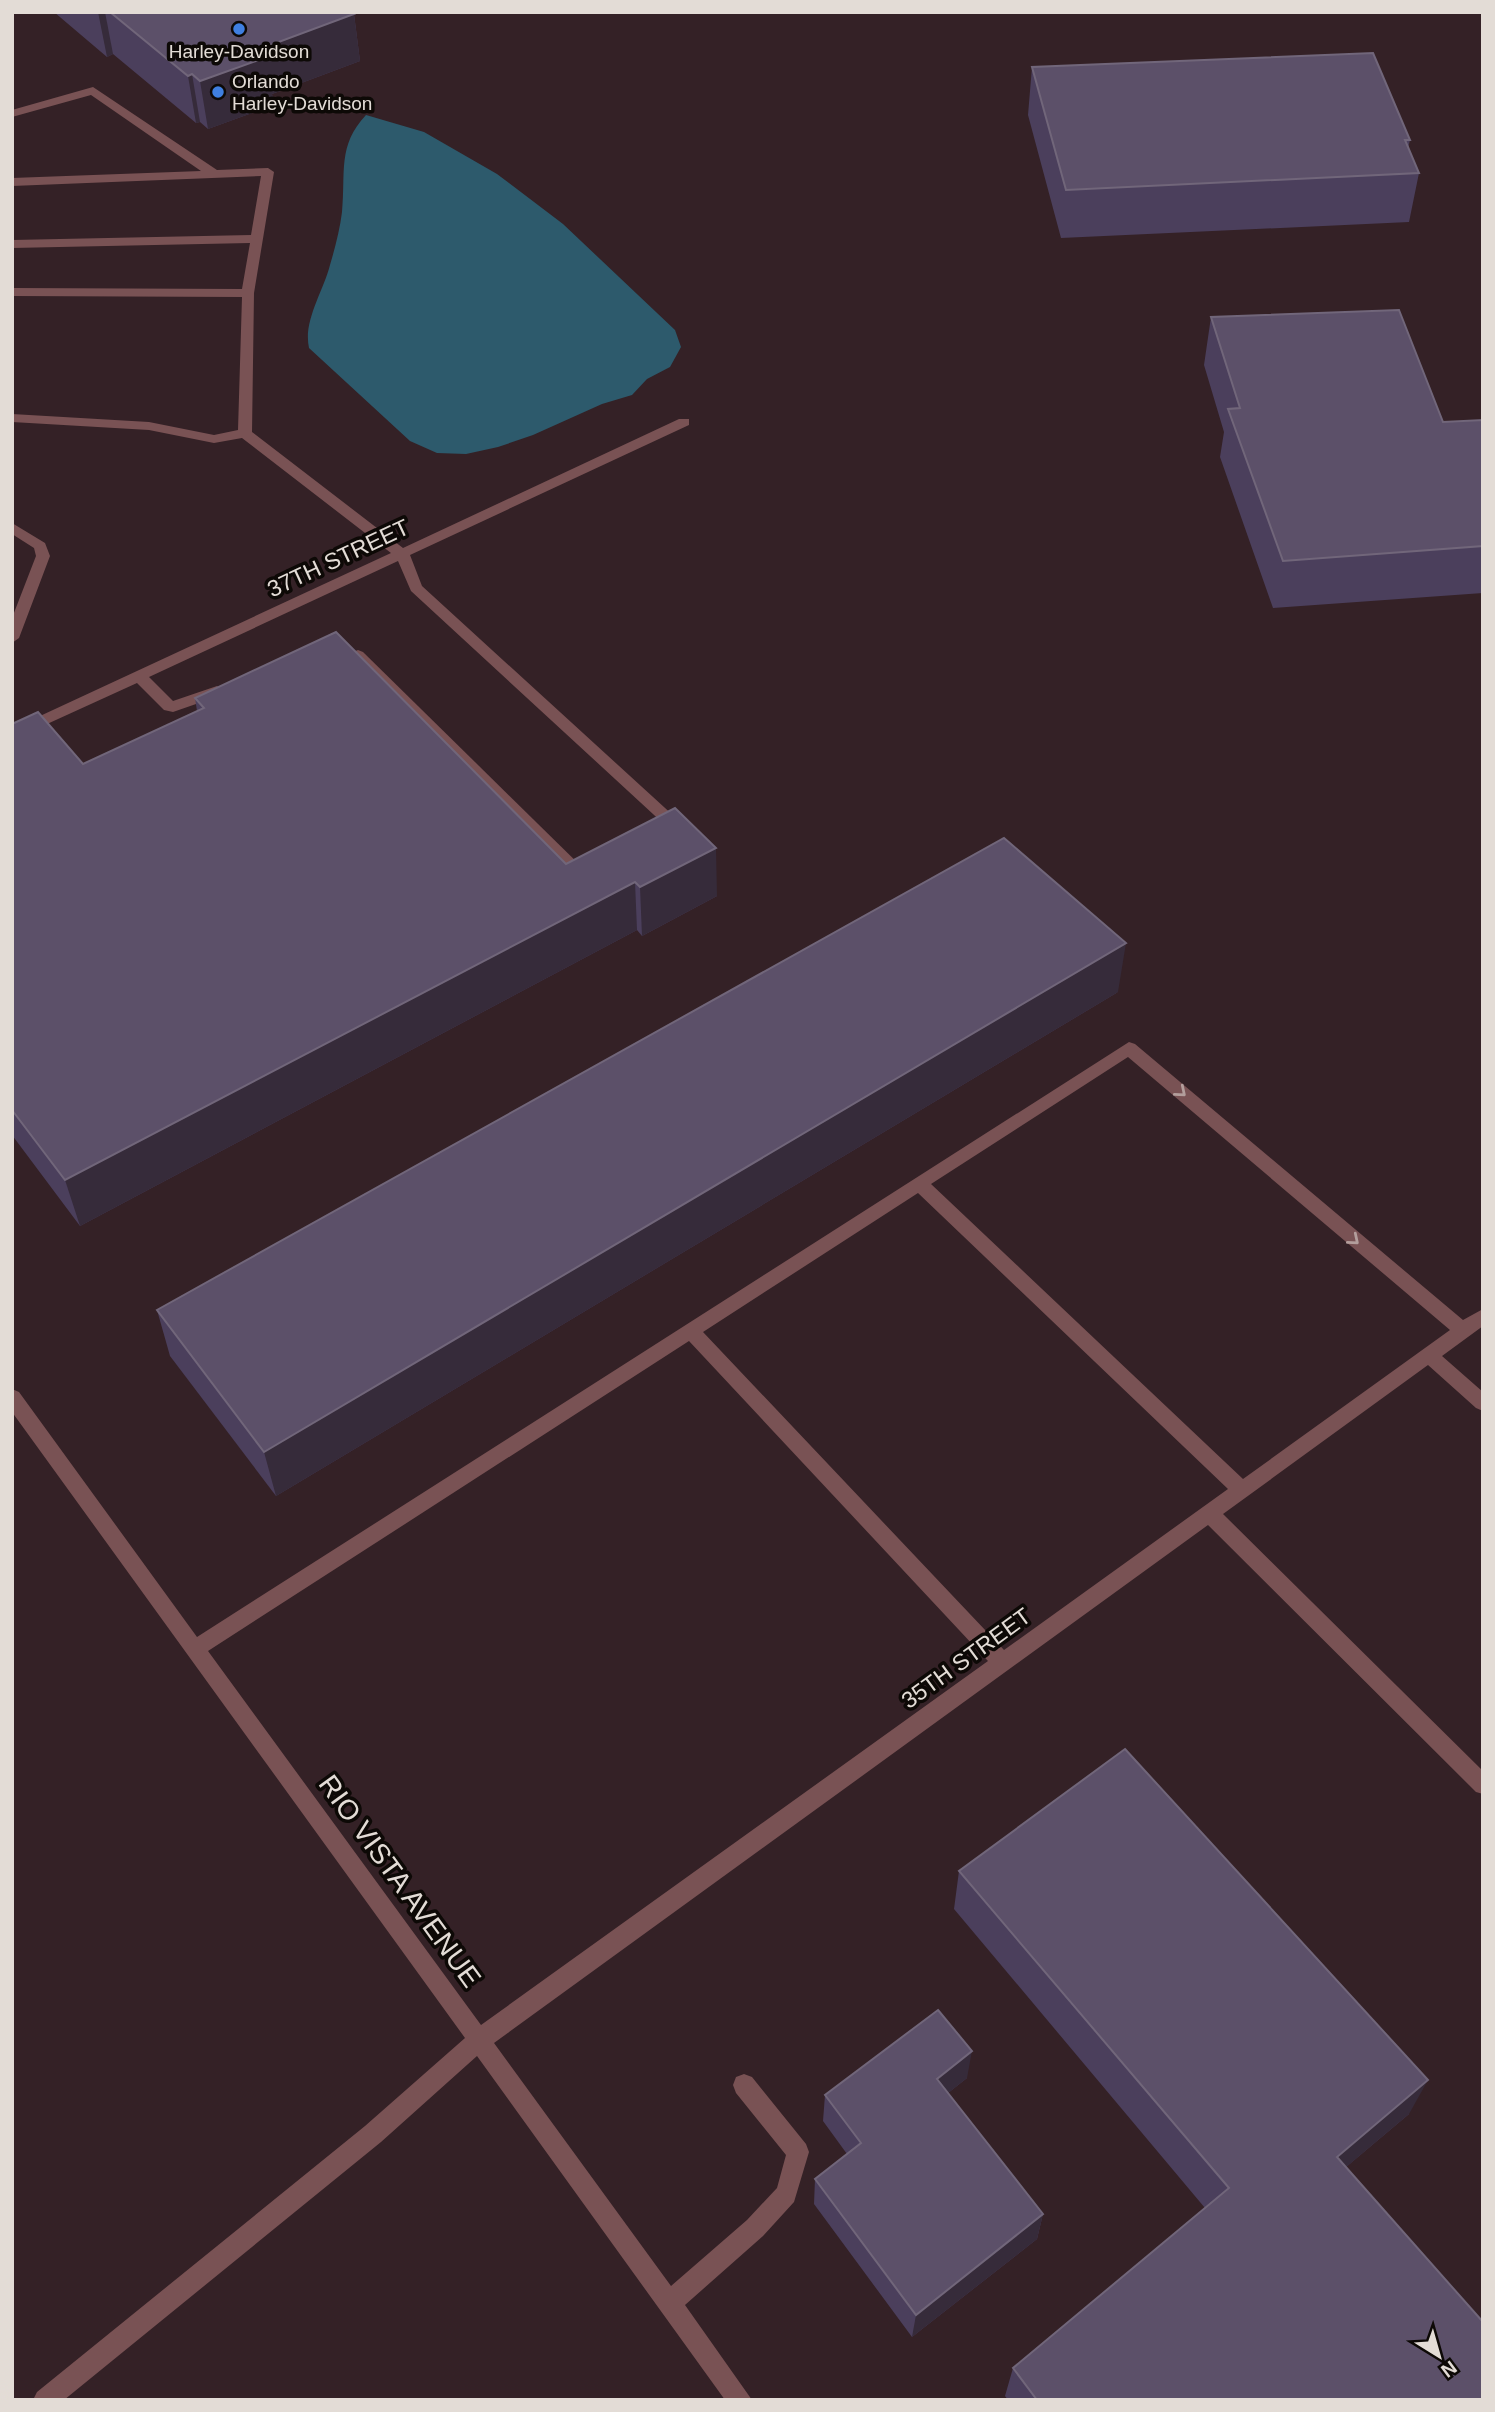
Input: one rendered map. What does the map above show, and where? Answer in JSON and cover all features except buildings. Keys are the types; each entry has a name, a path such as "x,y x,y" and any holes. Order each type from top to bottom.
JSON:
{"street":[{"path":"12,114 93,91 214,174"},
{"path":"12,182 268,172 248,293 245,433"},
{"path":"12,244 257,239"},
{"path":"12,292 248,293"},
{"path":"12,418 149,426 214,439 245,433 402,554 416,588 671,822"},
{"name":"37TH STREET","path":"12,735 684,422"},
{"path":"12,527 40,546 43,556 12,638"},
{"path":"344,641 587,883"},
{"path":"139,677 173,707 234,683"},
{"path":"195,1649 1129,1048 1463,1331"},
{"path":"919,1183 1241,1490"},
{"name":"35TH STREET","path":"45,2400 373,2134 479,2040 1483,1316"},
{"path":"690,1330 1002,1662"},
{"path":"1429,1355 1483,1403"},
{"name":"RIO VISTA AVENUE","path":"12,1397 740,2400"},
{"path":"1209,1513 1483,1785"},
{"path":"670,2303 755,2228 786,2194 798,2152 744,2085"}],"shaded area":[{"path":"12,12 1483,12 1483,2400 12,2400"}],"water":[{"path":"366,115 424,132 497,174 563,224 675,330 681,347 670,367 647,379 632,395 602,404 533,435 498,447 466,454 437,453 410,441 309,348 311,317 327,275 340,225 347,149 357,126"}],"place":[{"name":"Harley-Davidson","path":"239,29"},
{"name":"Orlando Harley-Davidson","path":"218,92"}]}
